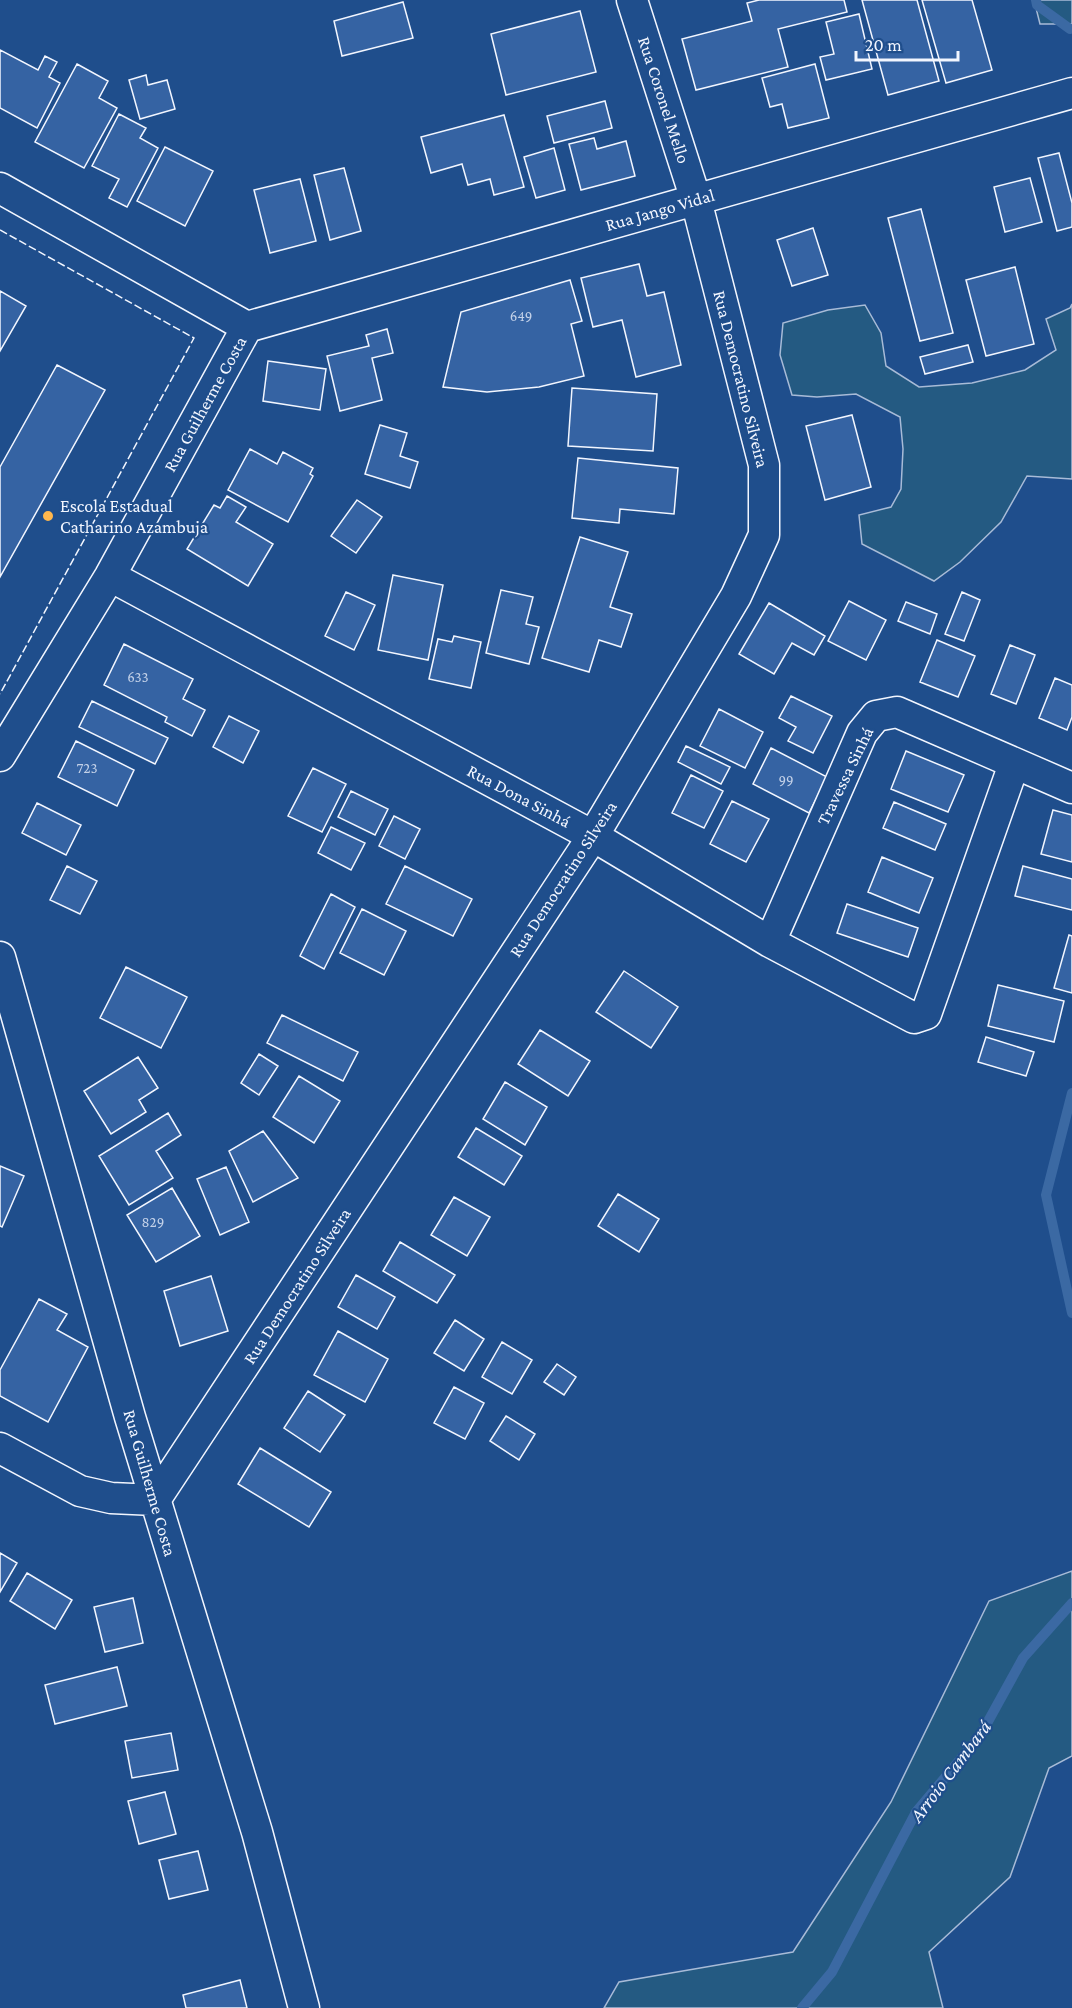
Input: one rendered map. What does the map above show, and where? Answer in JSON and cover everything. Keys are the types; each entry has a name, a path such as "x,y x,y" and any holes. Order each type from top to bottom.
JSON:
{"street":[{"name":"Rua Coronel Mello","path":"632,0 696,200"},
{"name":"Rua Jango Vidal","path":"247,327 1072,93"},
{"name":"Rua Guilherme Costa","path":"0,188 247,327 110,576 0,756"},
{"name":"Rua Democratino Silveira","path":"155,1500 593,836 736,596 764,535 764,465 696,200"},
{"name":"Rua Dona Sinhá","path":"110,576 593,836 770,942 914,1018 926,1014 1014,764"},
{"name":"Travessa Sinhá","path":"770,942 862,733 876,716 897,712 1072,788"},
{"name":"Rua Guilherme Costa","path":"0,957 155,1500 257,1832 304,2008"},
{"path":"0,1448 80,1491 111,1498 155,1500"}],"shaded area":[{"path":"1034,0 1072,0 1072,24 1040,24"},
{"path":"1072,304 1072,479 1027,476 1001,522 960,562 934,581 862,544 859,515 891,507 901,489 903,449 900,417 856,394 817,397 792,395 780,355 783,323 828,310 865,305 881,333 886,366 919,387 972,383 1025,370 1056,350 1046,319 1070,308"},
{"path":"1072,1571 1072,1756 1049,1768 1010,1877 929,1952 943,2008 604,2008 619,1982 793,1952 891,1802 989,1601"}],"building":[{"path":"759,0 844,0 847,12 778,29 788,67 696,90 682,39 752,21 747,3"},
{"path":"862,0 917,0 939,81 888,95"},
{"path":"922,0 972,0 992,70 946,83"},
{"path":"403,2 413,38 342,56 334,21"},
{"path":"580,11 596,72 506,95 491,34"},
{"path":"859,14 872,69 826,80 820,57 834,54 826,22"},
{"path":"0,50 38,70 45,56 57,62 49,77 60,83 37,128 0,108"},
{"path":"77,64 108,81 99,98 117,108 84,168 35,142"},
{"path":"815,64 829,118 788,128 782,104 770,107 762,78"},
{"path":"146,75 148,85 167,80 175,109 140,119 129,80"},
{"path":"605,101 612,128 554,143 547,116"},
{"path":"119,114 146,128 140,138 158,148 127,207 109,198 119,179 92,166"},
{"path":"504,115 524,187 494,195 490,179 468,185 462,164 431,173 421,137"},
{"path":"594,138 597,149 626,141 635,176 581,190 569,144"},
{"path":"165,147 213,171 185,226 137,201"},
{"path":"554,148 565,190 536,198 524,157"},
{"path":"1059,153 1072,203 1072,227 1057,231 1038,158"},
{"path":"344,168 361,231 330,240 314,175"},
{"path":"1030,178 1042,222 1005,232 994,187"},
{"path":"300,179 316,241 270,253 254,190"},
{"path":"921,209 953,333 920,341 888,218"},
{"path":"813,228 828,275 792,286 777,240"},
{"path":"639,264 647,296 664,292 681,365 636,377 622,320 593,327 581,278"},
{"path":"1015,267 1034,344 986,356 966,280"},
{"path":"570,280 582,321 571,324 584,376 539,387 487,392 443,387 461,312"},
{"path":"0,291 26,306 0,351"},
{"path":"387,329 393,353 372,358 382,400 340,411 327,356 369,346 366,335"},
{"path":"968,345 973,362 925,374 920,357"},
{"path":"268,361 326,369 320,410 263,401"},
{"path":"57,365 105,390 0,577 0,467"},
{"path":"572,388 657,394 653,451 568,446"},
{"path":"852,415 871,487 825,500 806,426"},
{"path":"380,425 407,433 400,456 418,462 410,488 365,474"},
{"path":"250,449 277,464 283,452 313,468 310,474 313,476 288,522 228,490"},
{"path":"578,458 678,468 674,514 620,509 619,523 572,518"},
{"path":"227,496 246,507 236,522 273,544 248,586 187,549 214,505 220,508"},
{"path":"357,500 382,517 356,553 331,536"},
{"path":"580,537 628,552 610,607 632,614 621,647 599,640 589,672 542,658"},
{"path":"393,575 443,585 428,660 378,650"},
{"path":"501,590 533,597 526,624 539,627 529,664 486,653"},
{"path":"346,592 375,605 354,650 325,636"},
{"path":"962,592 980,600 964,641 945,634"},
{"path":"849,601 886,620 866,660 828,641"},
{"path":"906,602 937,614 930,634 898,621"},
{"path":"769,603 825,636 814,655 792,643 774,674 739,654"},
{"path":"454,636 481,642 471,688 429,679 438,639 452,642"},
{"path":"937,640 975,656 958,697 920,682"},
{"path":"124,644 193,679 183,699 205,710 192,736 165,722 167,717 104,685"},
{"path":"1010,645 1035,655 1016,704 991,694"},
{"path":"1055,678 1072,685 1072,717 1067,730 1039,718"},
{"path":"791,696 832,716 813,753 788,741 796,727 779,718"},
{"path":"92,701 168,738 155,764 79,727"},
{"path":"719,709 763,732 745,768 700,746"},
{"path":"229,716 259,731 243,763 213,747"},
{"path":"76,741 134,770 117,806 58,777"},
{"path":"686,746 730,767 721,784 678,762"},
{"path":"771,748 827,777 809,813 753,784"},
{"path":"906,751 964,775 948,812 891,789"},
{"path":"313,768 346,784 322,832 288,816"},
{"path":"691,775 723,791 704,828 672,813"},
{"path":"351,791 388,809 375,835 338,817"},
{"path":"732,801 769,819 746,862 710,844"},
{"path":"894,802 946,824 935,850 883,828"},
{"path":"37,803 81,825 66,855 22,833"},
{"path":"1053,810 1072,815 1072,862 1041,854"},
{"path":"394,816 420,829 405,859 379,846"},
{"path":"331,827 365,843 351,870 318,853"},
{"path":"882,857 933,878 919,913 868,892"},
{"path":"67,866 97,881 80,914 50,900"},
{"path":"405,866 472,899 453,936 386,904"},
{"path":"1023,866 1072,879 1072,910 1015,896"},
{"path":"331,894 355,907 324,969 300,956"},
{"path":"847,904 918,928 908,957 837,933"},
{"path":"362,909 406,931 384,975 340,953"},
{"path":"1069,935 1072,936 1072,993 1054,988"},
{"path":"126,967 187,997 161,1048 100,1018"},
{"path":"624,971 678,1007 651,1048 596,1012"},
{"path":"998,985 1064,1001 1054,1042 988,1026"},
{"path":"282,1015 358,1052 343,1081 267,1043"},
{"path":"540,1030 590,1061 568,1096 518,1064"},
{"path":"986,1037 1034,1052 1026,1076 978,1062"},
{"path":"259,1054 278,1066 259,1095 241,1083"},
{"path":"138,1057 158,1088 139,1100 146,1112 111,1134 84,1091"},
{"path":"299,1076 340,1101 314,1143 273,1117"},
{"path":"505,1082 547,1107 525,1145 483,1119"},
{"path":"168,1113 181,1135 156,1151 173,1178 129,1205 99,1156"},
{"path":"476,1128 522,1156 504,1185 458,1157"},
{"path":"263,1131 298,1178 253,1202 229,1151"},
{"path":"0,1166 24,1176 2,1227 0,1226"},
{"path":"226,1167 249,1222 220,1235 197,1179"},
{"path":"172,1188 200,1236 156,1262 127,1215"},
{"path":"618,1194 659,1219 639,1252 598,1226"},
{"path":"454,1197 490,1217 467,1256 431,1235"},
{"path":"400,1242 455,1275 437,1303 383,1271"},
{"path":"356,1275 395,1297 377,1329 338,1307"},
{"path":"211,1276 228,1331 180,1346 164,1291"},
{"path":"39,1299 67,1314 57,1330 88,1347 48,1422 0,1396 0,1370"},
{"path":"455,1320 484,1339 464,1371 434,1353"},
{"path":"338,1331 388,1359 365,1402 314,1375"},
{"path":"502,1342 532,1360 512,1394 482,1377"},
{"path":"557,1364 576,1377 564,1395 544,1382"},
{"path":"454,1387 484,1403 465,1439 434,1423"},
{"path":"308,1391 345,1415 320,1452 284,1428"},
{"path":"506,1416 535,1434 519,1460 490,1441"},
{"path":"260,1448 331,1492 309,1527 238,1484"},
{"path":"0,1553 17,1563 0,1592"},
{"path":"27,1573 72,1600 55,1629 10,1601"},
{"path":"133,1598 143,1643 105,1652 94,1607"},
{"path":"117,1667 127,1706 55,1724 45,1685"},
{"path":"171,1733 178,1770 132,1778 125,1741"},
{"path":"165,1792 176,1834 139,1844 128,1801"},
{"path":"198,1851 208,1890 169,1899 159,1860"},
{"path":"240,1980 247,2008 186,2008 183,1995"}],"waterway":[{"name":"Arroio Cambará","path":"1036,0 1037,5 1070,29"},
{"name":"Arroio Cambará","path":"1072,1093 1046,1195 1072,1313"},
{"name":"Arroio Cambará","path":"802,2008 832,1972 916,1812 980,1736 1023,1658 1072,1603"}],"fence":[{"path":"0,230 194,338 0,694"}],"place":[{"name":"Escola Estadual Catharino Azambuja","path":"48,516"}]}
